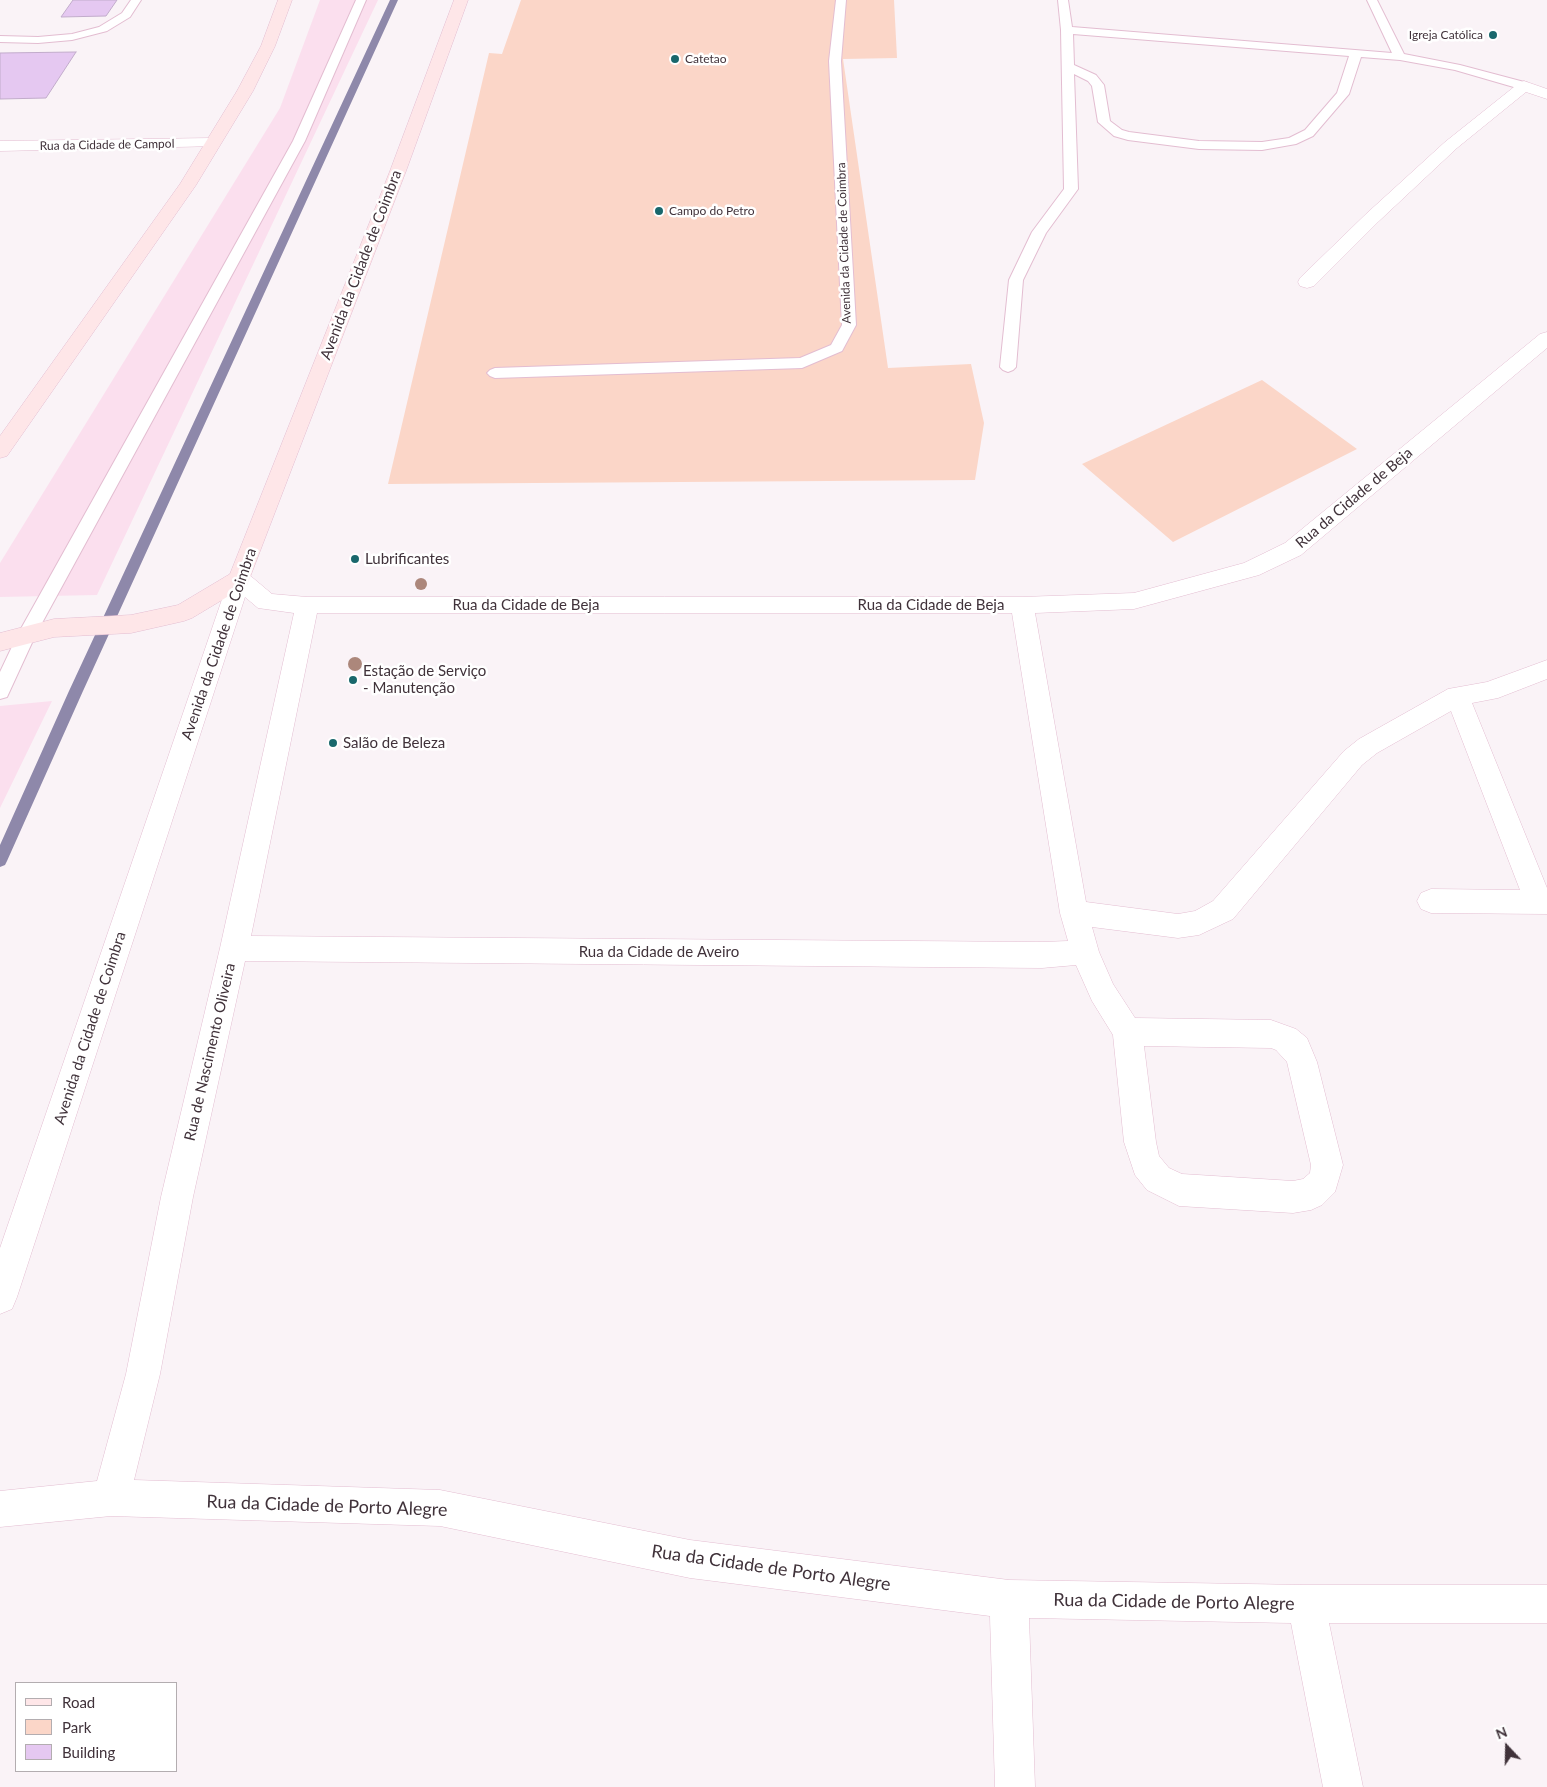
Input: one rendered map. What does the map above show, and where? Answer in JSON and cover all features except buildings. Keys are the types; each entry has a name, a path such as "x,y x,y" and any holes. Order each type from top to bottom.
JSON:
{"main road":[{"path":"3,441 188,185 245,91 268,46 285,0"},
{"name":"Avenida da Cidade de Coimbra","path":"239,579 398,171 461,0"},
{"path":"0,642 54,628 131,624 184,612 239,579"}],"street":[{"path":"1307,282 1372,218 1451,145 1524,86 1547,94"},
{"name":"Rua da Cidade de Campol","path":"0,146 213,143"},
{"name":"Rua da Cidade de Beja","path":"239,579 266,602 307,605 1022,605 1134,601 1251,569 1293,550 1547,338"},
{"name":"Avenida da Cidade de Coimbra","path":"0,1297 239,579"},
{"name":"Rua de Nascimento Oliveira","path":"110,1498 143,1374 177,1197 234,948 307,605"},
{"path":"1022,605 1074,913 1085,952 1102,992 1127,1032 1140,1142 1146,1164 1158,1179 1179,1190 1293,1197 1311,1194 1324,1181 1327,1165 1302,1062 1296,1048 1286,1039 1271,1034 1127,1032"},
{"path":"1074,913 1178,926 1200,923 1223,910 1353,758 1368,746 1457,696 1489,691 1547,669"},
{"path":"1431,901 1543,902 1457,696"},
{"name":"Rua da Cidade de Aveiro","path":"234,948 1042,955 1085,952"},
{"name":"Rua da Cidade de Porto Alegre","path":"2,1514 110,1498 440,1508 690,1559 1009,1599 1306,1604 1547,1604"},
{"path":"1009,1599 1015,1787"},
{"path":"1306,1604 1343,1787"}],"lane":[{"path":"0,40 38,40 72,37 103,29 126,15 136,0"},
{"path":"0,692 27,634 299,141 361,0"},
{"name":"Avenida da Cidade de Coimbra","path":"494,373 802,363 837,348 849,325 835,61 841,0"},
{"path":"1008,367 1016,280 1039,232 1071,189 1067,30 1063,0"},
{"path":"1372,0 1400,57"},
{"path":"1067,30 1400,57 1456,67 1524,86"},
{"path":"1068,66 1092,78 1098,85 1104,122 1118,133 1128,136 1199,144 1262,146 1292,141 1309,133 1342,94 1356,54"}],"shaded area":[{"path":"320,0 378,0 97,595 0,597 0,563 280,108"},
{"path":"52,701 0,808 0,706"}],"green space":[{"name":"Campo do Petro","path":"521,0 894,0 897,58 843,59 888,368 971,364 984,423 975,480 388,484 489,53 502,54"},
{"path":"1262,380 1357,449 1173,542 1082,464"}],"waterway":[{"path":"0,861 76,691 394,0"}],"place":[{"name":"Igreja Católica","path":"1493,35"},
{"name":"Catetao","path":"675,59"},
{"name":"Campo do Petro","path":"659,211"},
{"name":"Lubrificantes","path":"355,559"},
{"name":"Estação de Serviço - Manutenção","path":"353,680"},
{"name":"Salão de Beleza","path":"333,743"}]}
